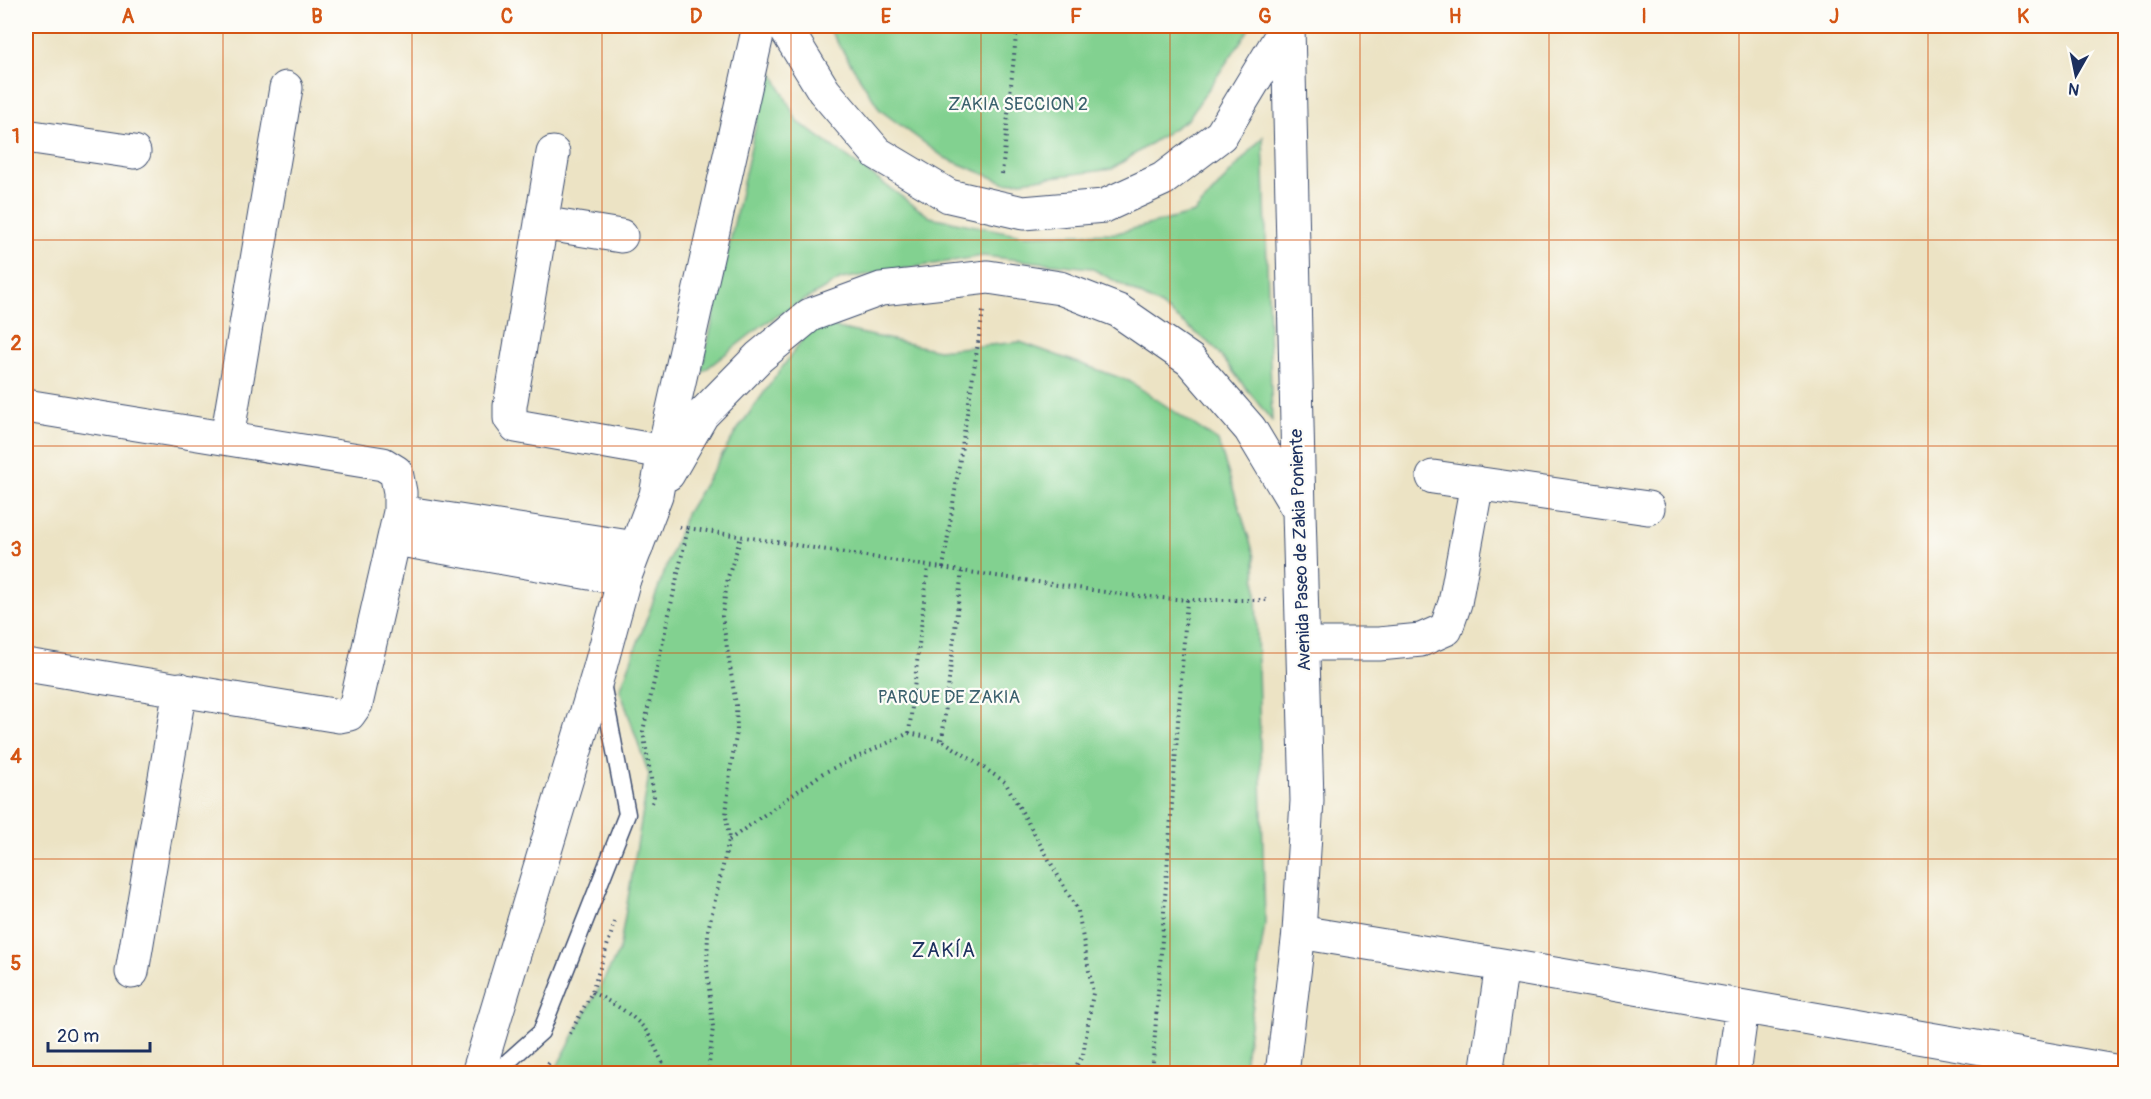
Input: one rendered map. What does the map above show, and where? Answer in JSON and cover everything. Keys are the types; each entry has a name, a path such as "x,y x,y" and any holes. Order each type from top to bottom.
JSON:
{"street":[{"path":"656,495 759,26"},
{"path":"784,26 824,91 877,153 949,196 1023,213 1104,206 1163,179 1221,135 1288,26"},
{"name":"Avenida Paseo de Zakia Poniente","path":"1282,1074 1299,932 1307,801 1288,26"},
{"path":"227,438 286,88"},
{"path":"26,136 134,152"},
{"path":"553,153 510,406 510,418 516,426 664,452"},
{"path":"541,223 621,236"},
{"path":"478,1074 599,671 624,579 656,495 702,415 759,357 810,315 881,289 988,277 1060,288 1119,311 1190,360 1250,429 1299,511"},
{"path":"26,406 383,464 396,472 400,492 398,525 356,704 349,714 339,716 26,665"},
{"path":"1433,477 1648,508"},
{"path":"1303,644 1379,644 1421,640 1446,629 1455,603 1477,483"},
{"path":"398,525 636,548"},
{"path":"398,525 624,579"},
{"path":"132,972 180,689"},
{"path":"1299,932 2126,1073"},
{"path":"1486,1074 1503,965"},
{"path":"1733,1074 1742,1008"}],"lane":[{"path":"494,1074 542,1032 627,814 599,671"}],"path":[{"path":"999,207 1017,26"},
{"path":"943,568 988,277"},
{"path":"688,528 1126,595 1187,600 1237,599"},
{"path":"708,1074 713,1027 707,968 708,930 729,840 726,816 737,731 736,705 722,616 728,577 741,537"},
{"path":"909,734 928,566"},
{"path":"942,740 962,570"},
{"path":"1152,1074 1187,600"},
{"path":"729,840 823,773 909,734 942,740 1005,782 1078,911 1093,993 1083,1055 1071,1074"},
{"path":"592,992 616,1005 645,1029 670,1074"}],"green space":[{"name":"ZAKIA SECCION 2","path":"827,26 1250,26 1188,119 1112,169 1006,183 945,158 880,110"},
{"path":"769,65 797,121 930,217 1022,235 1117,233 1194,213 1263,137 1272,421 1213,346 1161,306 1091,268 983,256 841,279 765,323 701,373"},
{"name":"PARQUE DE ZAKIA","path":"814,323 938,350 1020,342 1129,381 1218,441 1255,557 1265,923 1243,1073 553,1074 619,951 649,775 620,690 686,514 738,429"}],"district":[{"name":"ZAKÍA","path":"944,950"}]}
